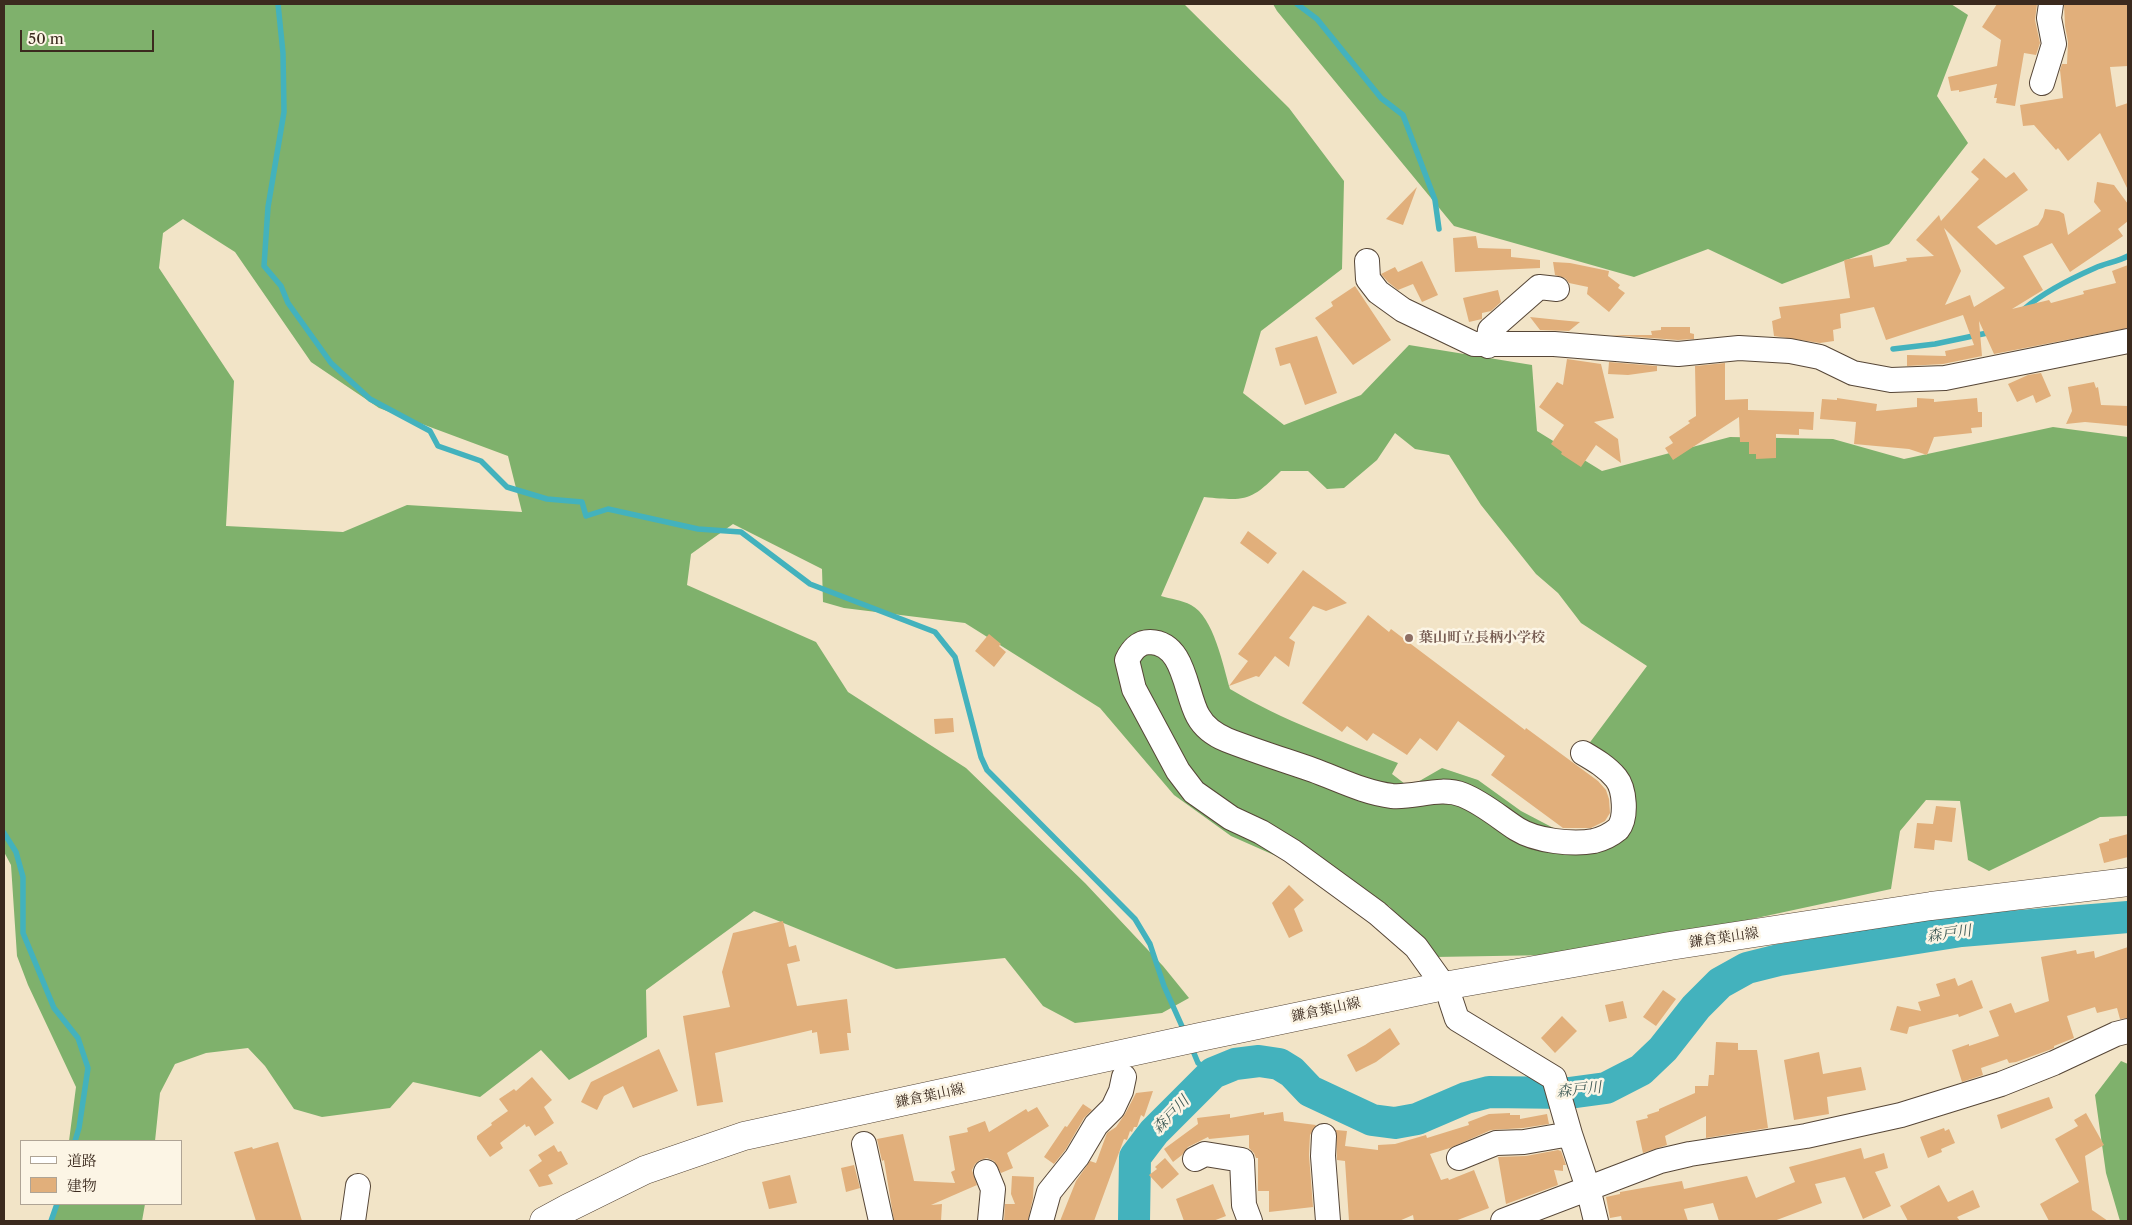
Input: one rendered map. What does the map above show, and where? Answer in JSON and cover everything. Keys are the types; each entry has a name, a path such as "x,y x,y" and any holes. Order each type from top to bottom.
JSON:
{"main road":[{"name":"鎌倉葉山線","path":"544,1221 645,1170 744,1136 1670,946 1931,906 2128,882"}],"street":[{"path":"2042,83 2054,44 2049,18 2051,4"},
{"path":"1367,261 1368,279 1384,297 1404,310 1458,338 1474,344 1488,346 1554,344 1678,354 1739,348 1790,351 1820,357 1853,373 1891,380 1945,378 2128,341"},
{"path":"1488,346 1490,330 1539,287 1557,290"},
{"path":"1583,753 1605,767 1620,784 1623,802 1621,823 1618,829 1608,836 1595,841 1562,841 1532,837 1461,794 1440,792 1402,796 1385,794 1357,787 1227,740 1209,730 1198,717 1179,663 1165,646 1146,642 1131,652 1127,660 1134,689 1178,771 1194,792 1231,818 1261,832 1292,851 1378,913 1416,947 1447,993 1457,1019 1554,1078 1588,1188 1596,1221"},
{"path":"1503,1221 1668,1159 1806,1136 1901,1115 2019,1077 2116,1034 2128,1031"},
{"path":"1041,1221 1048,1192 1077,1157 1096,1125 1113,1108 1121,1091 1124,1077"},
{"path":"1459,1158 1496,1143 1524,1142 1567,1124"},
{"path":"1324,1136 1322,1156 1328,1221"},
{"path":"864,1144 881,1221"},
{"path":"1195,1159 1205,1154 1242,1160 1244,1205 1250,1221"},
{"path":"986,1172 993,1189 990,1221"},
{"path":"353,1221 358,1186"}],"green space":[{"path":"4,4 1184,4 1289,108 1344,181 1342,269 1261,331 1243,393 1284,425 1361,395 1409,345 1532,365 1537,431 1602,471 1730,437 1833,439 1904,459 2053,427 2128,437 2128,816 2100,817 1989,871 1968,860 1960,801 1926,800 1900,831 1891,889 1673,936 1551,955 1435,957 1389,906 1231,836 1174,795 1100,708 965,623 844,608 823,602 822,569 733,524 691,554 687,585 816,642 848,692 966,768 1085,883 1163,966 1189,998 1162,1013 1075,1023 1043,1006 1005,958 896,969 754,911 646,990 647,1037 569,1080 541,1050 480,1097 413,1082 390,1108 322,1117 294,1109 265,1066 248,1048 206,1053 175,1064 160,1093 155,1140 69,1140 76,1087 28,985 17,956 11,865 4,852","holes":["183,219 235,252 311,362 379,408 508,456 522,512 407,505 343,532 226,526 234,381 159,268 163,233","1395,433 1415,449 1449,455 1481,505 1536,574 1558,593 1581,623 1647,666 1579,757 1606,780 1616,798 1611,817 1603,828 1587,833 1563,833 1521,811 1478,780 1442,768 1409,787 1392,774 1398,763 1291,721 1230,689 1221,655 1206,620 1191,605 1161,596 1204,497 1229,499 1247,497 1262,489 1281,471 1308,471 1327,489 1344,488 1377,460"]},
{"path":"1273,4 1951,4 1968,15 1937,96 1968,143 1889,244 1782,284 1708,249 1634,277 1454,226"},
{"path":"2121,1061 2128,1064 2128,1221 2120,1221 2106,1173 2095,1095"},
{"path":"57,1205 145,1205 142,1221 51,1221"}],"building":[{"path":"1997,4 2037,4 2035,20 2040,43 2036,55 2024,53 2015,106 1996,103 1997,98 1994,98 1997,84 1959,92 1959,90 1951,91 1948,77 1997,66 2001,40 1982,27"},
{"path":"2064,4 2128,4 2128,66 2110,67 2116,107 2128,103 2128,190 2100,133 2068,161 2058,148 2056,150 2034,125 2023,126 2020,105 2063,98 2060,70 2062,64 2067,64 2068,42"},
{"path":"1984,158 2006,178 2014,172 2028,190 1977,227 1996,245 2038,225 2045,209 2059,211 2064,214 2068,235 2101,211 2094,202 2097,182 2114,185 2128,204 2128,221 2118,229 2123,236 2070,272 2052,243 2023,256 2043,290 2012,309 2049,300 2051,303 2084,294 2083,291 2116,283 2112,271 2128,265 2128,328 1994,354 1979,321 1982,356 1943,364 1907,366 1907,355 1946,356 1945,351 1974,345 1963,315 1886,340 1874,307 1840,314 1841,328 1833,330 1834,341 1820,343 1774,336 1772,321 1781,318 1779,307 1850,298 1844,260 1872,255 1874,267 1907,261 1906,258 1934,256 1916,240 1939,215 1941,221 1979,179 1971,172","holes":["1944,228 2005,288 1974,307 1970,295 1945,305 1961,271"]},
{"path":"1417,187 1403,225 1386,219"},
{"path":"1476,236 1478,248 1511,249 1511,257 1540,260 1540,268 1455,272 1453,238"},
{"path":"1422,261 1438,295 1422,302 1413,284 1398,290 1381,274 1395,267 1398,272"},
{"path":"1553,262 1570,263 1609,271 1608,276 1620,285 1618,288 1625,293 1609,312 1587,294 1588,287 1569,283 1565,278 1555,275"},
{"path":"1355,286 1391,340 1353,365 1315,318 1333,306 1331,302"},
{"path":"1498,290 1501,302 1491,311 1482,313 1482,319 1469,322 1463,298"},
{"path":"1530,317 1580,322 1569,331 1540,330"},
{"path":"1661,327 1690,327 1690,333 1694,334 1694,339 1678,340 1610,335 1652,335 1651,331 1661,330"},
{"path":"1317,336 1337,393 1305,405 1290,363 1280,366 1275,348"},
{"path":"1567,359 1601,364 1614,418 1594,422 1618,439 1621,463 1596,445 1581,467 1561,454 1562,452 1551,444 1564,425 1539,407 1557,382 1563,385"},
{"path":"1609,362 1657,366 1657,371 1628,375 1608,374"},
{"path":"1725,363 1725,400 1748,399 1748,410 1814,412 1813,430 1799,429 1799,435 1776,434 1776,458 1756,459 1756,454 1749,454 1749,442 1740,442 1739,417 1673,460 1665,448 1673,443 1669,437 1690,423 1688,421 1696,416 1695,366"},
{"path":"2041,373 2051,396 2036,403 2033,395 2017,402 2008,384 2028,375"},
{"path":"2094,382 2096,388 2098,387 2101,405 2128,406 2128,426 2085,422 2066,424 2072,411 2068,387"},
{"path":"1837,398 1877,404 1876,411 1917,407 1917,398 1934,399 1934,402 1977,398 1978,412 1982,412 1982,427 1971,428 1972,433 1934,437 1927,455 1909,449 1854,444 1856,422 1820,419 1822,399 1837,400"},
{"path":"1248,531 1277,553 1268,564 1240,543"},
{"path":"1303,570 1347,603 1326,611 1313,606 1289,638 1295,642 1289,667 1275,656 1259,677 1256,676 1229,686 1248,661 1238,654"},
{"path":"1368,615 1389,632 1391,629 1525,730 1526,728 1598,781 1606,790 1609,799 1610,813 1605,821 1591,828 1563,828 1491,775 1505,756 1458,721 1437,751 1420,738 1407,755 1373,733 1367,741 1347,726 1342,732 1302,703"},
{"path":"989,634 1001,644 999,646 1006,652 994,667 975,651"},
{"path":"953,718 954,732 935,734 934,719"},
{"path":"1936,806 1956,808 1952,842 1935,840 1934,850 1914,848 1917,823 1933,824"},
{"path":"2128,834 2128,857 2104,863 2099,844"},
{"path":"1289,885 1304,900 1294,909 1303,931 1289,938 1272,903"},
{"path":"783,921 789,947 796,945 800,961 787,964 797,1006 847,999 851,1033 847,1033 849,1050 820,1054 817,1032 812,1033 812,1030 715,1053 723,1102 697,1106 683,1016 730,1007 722,972 733,933"},
{"path":"2128,947 2128,1018 2120,1019 2117,1008 2097,1013 2095,1007 2067,1016 2074,1038 2054,1046 2054,1048 2016,1062 2009,1063 2007,1059 1981,1068 1983,1075 1962,1082 1952,1050 1999,1036 1989,1011 2011,1003 2015,1013 2049,1001 2041,957 2076,950 2077,954 2094,951 2095,958"},
{"path":"1955,978 1958,986 1972,980 1983,1008 1959,1017 1958,1014 1909,1027 1907,1034 1890,1030 1897,1006 1921,1011 1918,1002 1940,996 1936,984"},
{"path":"1663,990 1676,999 1656,1026 1643,1017"},
{"path":"1623,1001 1627,1018 1609,1022 1605,1005"},
{"path":"1562,1016 1577,1031 1555,1053 1541,1038"},
{"path":"1390,1028 1400,1044 1376,1062 1356,1072 1347,1055"},
{"path":"1716,1042 1738,1043 1738,1050 1757,1050 1768,1128 1706,1138 1706,1116 1665,1136 1667,1145 1643,1153 1636,1121 1648,1118 1647,1115 1695,1093 1695,1086 1708,1086 1709,1075 1714,1075"},
{"path":"659,1049 678,1091 633,1108 623,1086 604,1096 597,1110 581,1102 591,1082"},
{"path":"1819,1052 1823,1074 1861,1067 1866,1090 1827,1097 1829,1114 1794,1120 1784,1060"},
{"path":"532,1077 552,1100 544,1107 554,1123 535,1136 529,1126 526,1127 525,1124 500,1143 503,1148 490,1157 477,1139 477,1136 508,1111 499,1099 514,1089 516,1091"},
{"path":"1153,1091 1144,1117 1141,1115 1137,1127 1134,1127 1132,1132 1130,1131 1127,1140 1124,1139 1094,1221 1060,1221 1076,1181 1090,1161 1096,1163 1107,1133 1116,1127 1136,1093"},
{"path":"2049,1097 2053,1108 2001,1129 1997,1115"},
{"path":"1083,1104 1092,1110 1084,1118 1066,1149 1054,1164 1044,1157"},
{"path":"1037,1107 1049,1126 1007,1153 1013,1168 1001,1173 994,1161 987,1158 980,1160 972,1170 977,1185 931,1205 942,1204 941,1221 894,1221 884,1160 882,1161 877,1139 903,1134 914,1181 955,1183 951,1172 955,1170 949,1136 968,1132 967,1128 985,1121 989,1132 1026,1109 1028,1112"},
{"path":"1264,1112 1264,1115 1283,1112 1284,1121 1316,1125 1310,1135 1309,1155 1313,1207 1269,1212 1269,1191 1258,1191 1258,1158 1249,1148 1249,1135 1209,1139 1208,1137 1188,1147 1173,1162 1164,1149 1198,1124 1197,1118 1230,1114 1230,1118"},
{"path":"1510,1113 1510,1115 1520,1115 1520,1119 1547,1114 1549,1124 1491,1130 1450,1148 1430,1154 1441,1180 1448,1178 1449,1180 1474,1170 1489,1208 1455,1221 1414,1221 1413,1215 1399,1221 1349,1221 1345,1161 1337,1160 1336,1130 1347,1131 1345,1146 1378,1150 1378,1145 1395,1144 1426,1135 1427,1138 1469,1125 1468,1122 1489,1114"},
{"path":"2086,1113 2104,1145 2085,1156 2092,1210 2108,1221 2049,1221 2040,1204 2079,1182 2055,1139 2078,1126 2074,1120"},
{"path":"1944,1128 1945,1131 1949,1129 1955,1143 1941,1149 1942,1152 1928,1158 1920,1137"},
{"path":"278,1142 302,1221 256,1221 234,1152"},
{"path":"554,1145 558,1152 561,1151 568,1164 548,1175 553,1184 539,1187 529,1170 542,1161 538,1155"},
{"path":"1861,1148 1864,1159 1884,1153 1888,1168 1875,1172 1891,1206 1863,1219 1845,1177 1815,1184 1822,1203 1774,1221 1719,1221 1713,1203 1684,1209 1688,1221 1622,1221 1621,1216 1610,1218 1606,1197 1620,1194 1620,1192 1682,1181 1684,1189 1747,1176 1756,1198 1795,1182 1789,1167"},
{"path":"1561,1151 1566,1165 1563,1165 1563,1171 1554,1170 1558,1185 1506,1204 1498,1157 1526,1156"},
{"path":"1165,1158 1179,1174 1162,1189 1149,1175 1157,1169 1155,1167"},
{"path":"854,1165 860,1188 846,1192 841,1168"},
{"path":"790,1175 797,1203 769,1209 762,1182"},
{"path":"1012,1176 1034,1177 1033,1198 1028,1221 1004,1221 1005,1204 1015,1204 1011,1194"},
{"path":"1213,1184 1226,1216 1213,1221 1184,1221 1176,1199"},
{"path":"1939,1185 1948,1202 1973,1190 1980,1207 1957,1217 1960,1221 1908,1221 1900,1206"}],"waterway":[{"path":"278,4 283,53 284,112 268,207 264,266 281,286 288,303 331,363 370,399 430,431 438,446 481,461 507,487 547,499 582,502 586,516 608,509 698,529 741,532 810,584 935,632 955,657 981,757 987,770 1135,919 1150,944 1164,986 1185,1033"},
{"path":"1297,4 1317,19 1381,98 1403,115 1435,200 1439,229"},
{"path":"2024,309 2067,281 2128,256"},
{"path":"1893,349 1935,344 1992,332"},
{"path":"4,833 16,852 23,877 23,933 54,1008 78,1038 88,1068 79,1128 75,1140"},
{"name":"森戸川","path":"1134,1221 1135,1157 1154,1132 1213,1073 1235,1064 1259,1061 1279,1064 1292,1072 1310,1091 1372,1120 1395,1123 1417,1119 1466,1098 1489,1092 1569,1093 1606,1088 1641,1070 1663,1049 1696,1007 1720,983 1747,968 1779,960 1961,931 2128,917"},
{"path":"1191,1046 1198,1063 1213,1073"},
{"path":"51,1221 57,1205"}],"place":[{"name":"葉山町立長柄小学校","path":"1409,638"}]}
